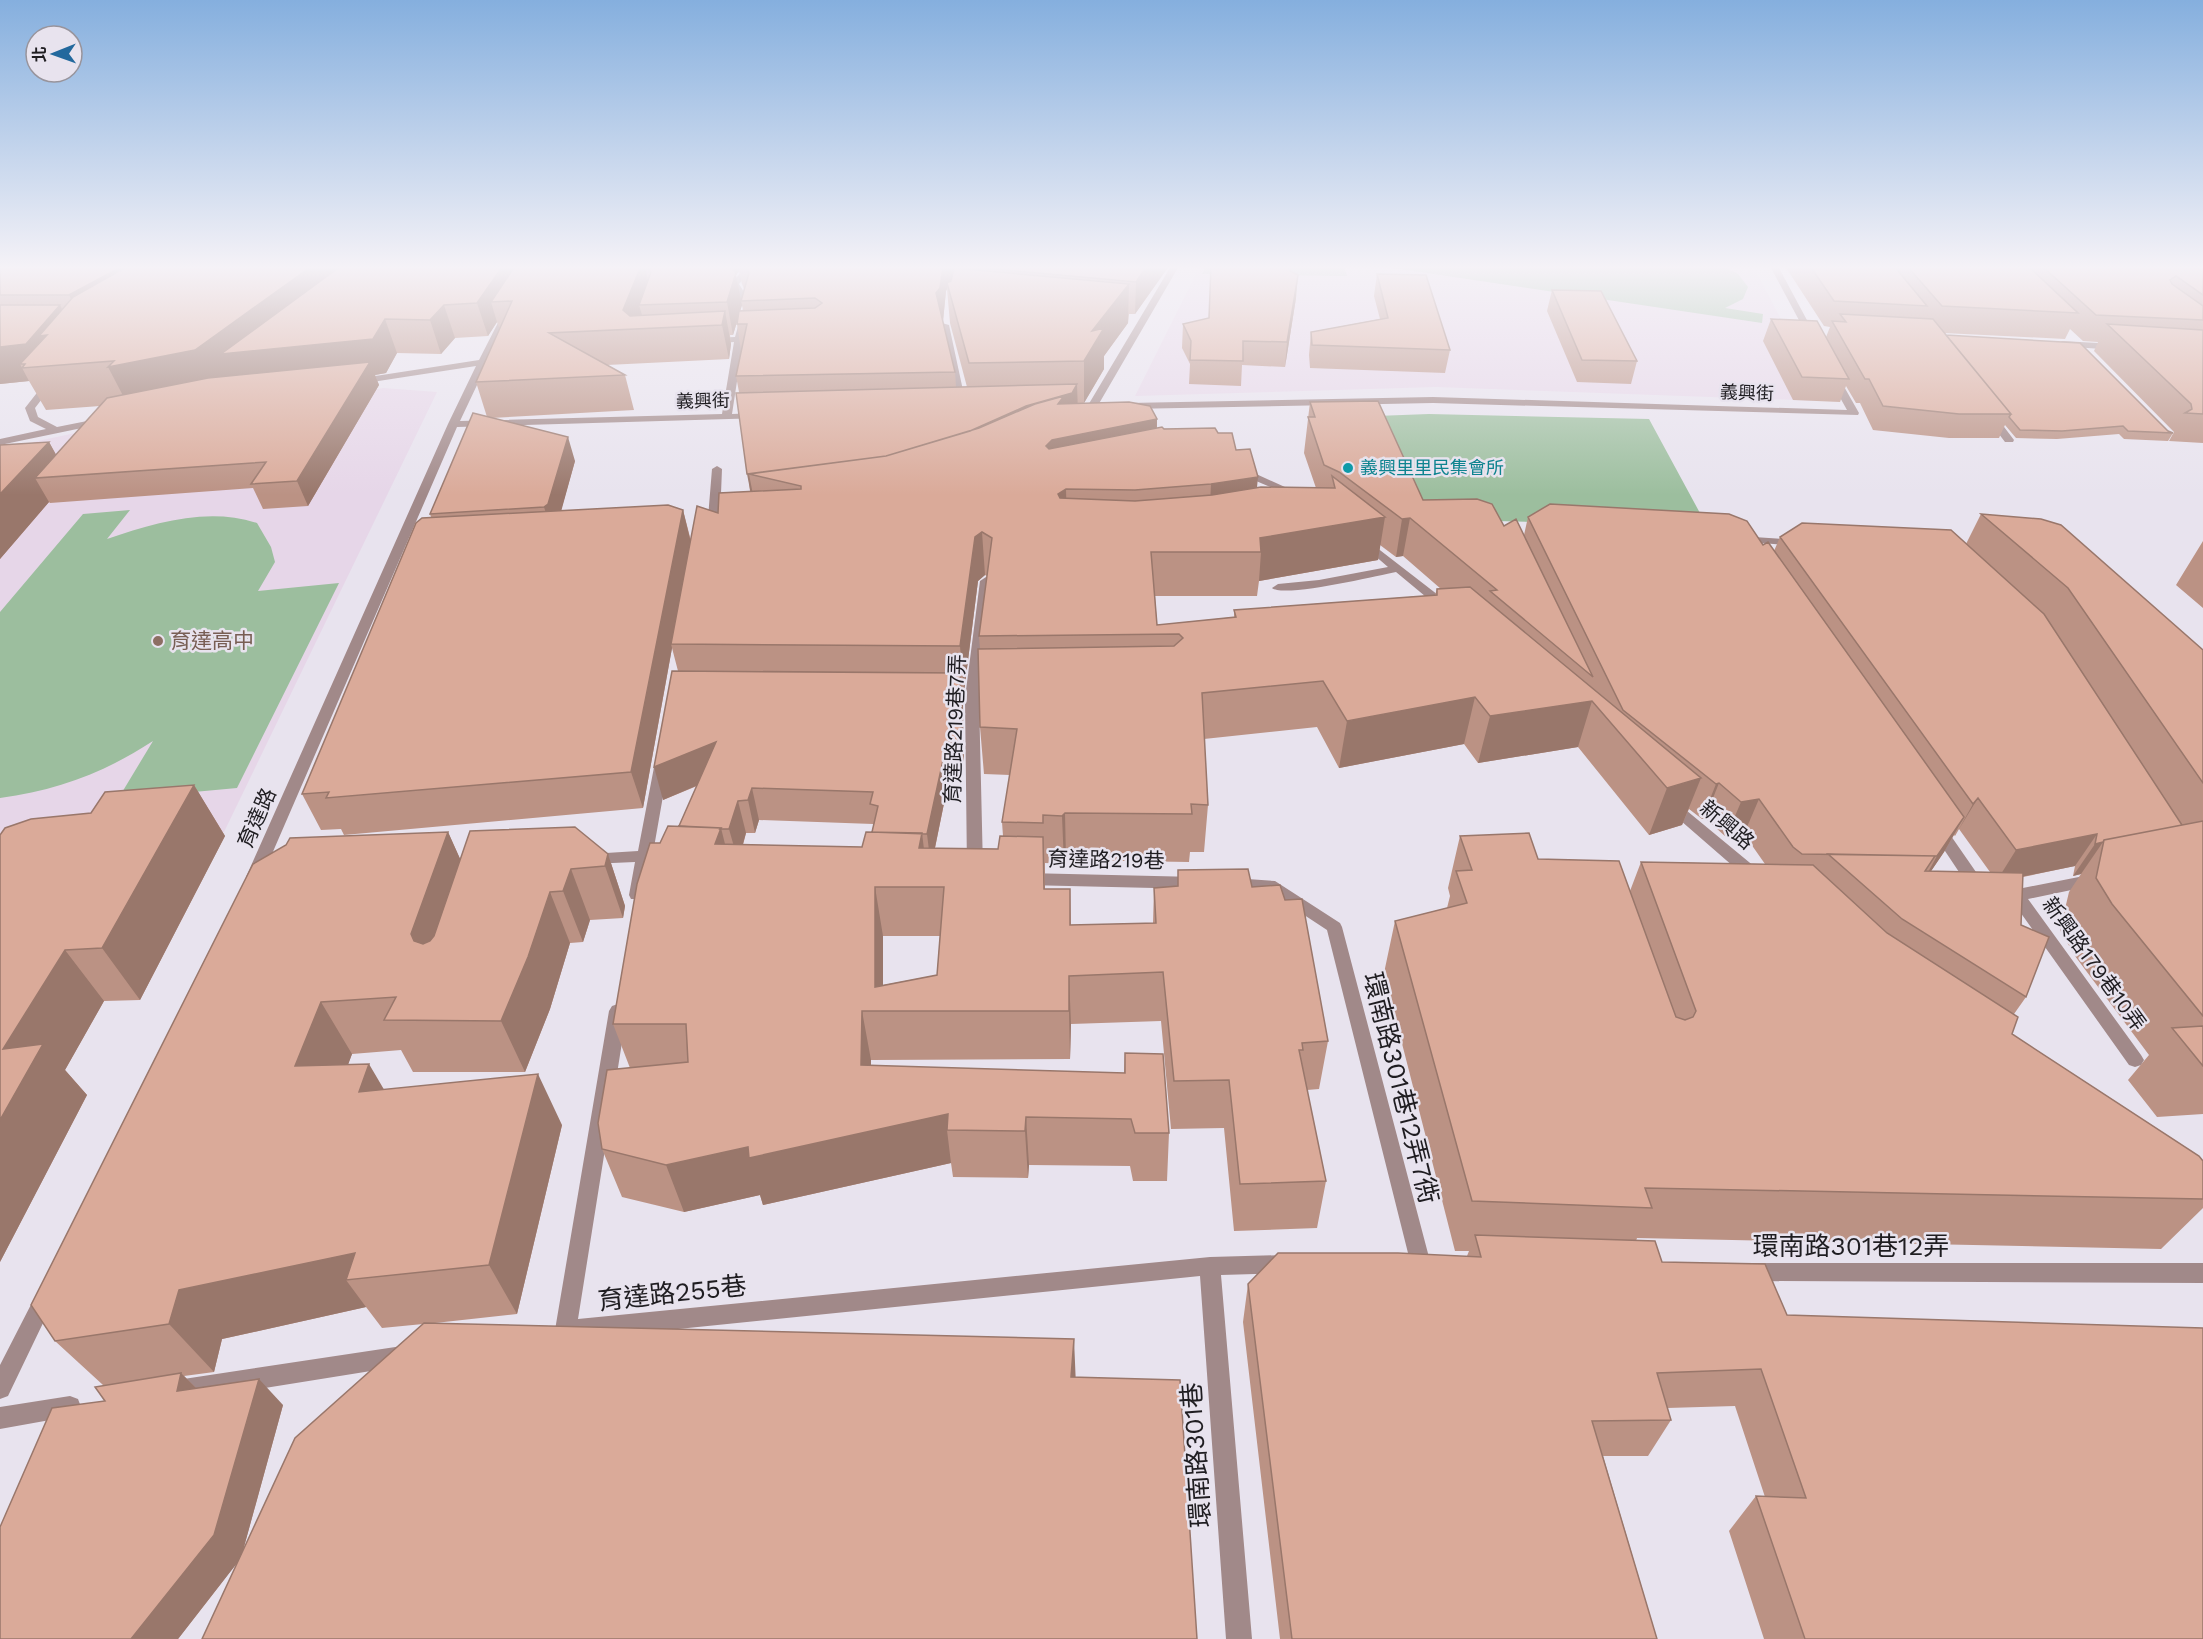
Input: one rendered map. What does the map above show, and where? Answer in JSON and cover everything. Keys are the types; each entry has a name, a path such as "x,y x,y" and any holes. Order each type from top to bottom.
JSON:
{"street":[{"name":"育達路","path":"278,874 252,881 405,547 453,424 492,342"},
{"path":"727,417 738,342"},
{"path":"949,342 966,412"},
{"path":"1096,415 1132,342"},
{"path":"1815,342 1819,351"},
{"path":"2079,342 2090,354"},
{"path":"2046,344 2126,348"},
{"name":"義興街","path":"1116,406 1433,400 1854,413 1825,361"},
{"path":"349,382 481,363"},
{"path":"55,430 34,419 30,408 59,370"},
{"path":"954,412 977,411"},
{"path":"1987,412 2009,440"},
{"name":"義興街","path":"453,424 775,416"},
{"path":"0,442 111,419"},
{"path":"1225,465 1267,480 1312,503"},
{"path":"715,519 717,469"},
{"path":"1355,533 1460,620"},
{"path":"1755,559 1736,539 1811,543"},
{"path":"1278,588 1319,585 1399,568"},
{"name":"育達路219巷7弄","path":"976,878 973,693 986,581"},
{"path":"634,913 663,753"},
{"name":"新興路","path":"1661,796 1771,889"},
{"path":"1928,813 1988,901"},
{"path":"572,860 644,856 673,867 685,867"},
{"path":"1965,901 1988,901 2105,878"},
{"name":"育達路219巷","path":"1011,879 1269,885 1334,927"},
{"name":"新興路179巷10弄","path":"2017,895 2135,1060"},
{"name":"環南路301巷12弄7衖","path":"1334,927 1420,1261"},
{"path":"566,1330 621,994"},
{"path":"1397,1262 1443,1262"},
{"path":"1210,1266 1304,1264"},
{"name":"育達路255巷","path":"542,1334 1210,1266"},
{"name":"環南路301巷","path":"1210,1266 1239,1639"},
{"name":"環南路301巷12弄","path":"1734,1272 2203,1273"},
{"path":"0,1388 53,1281"},
{"path":"153,1395 424,1352"},
{"path":"0,1418 94,1404"}],"shaded area":[{"path":"1162,342 1793,342 1824,401 1436,387 1135,396"},
{"name":"育達高中","path":"383,388 437,392 224,832 59,847 0,936 0,449 118,424"}],"green space":[{"path":"1429,414 1649,419 1707,526 1414,519 1376,416"},
{"path":"130,510 107,539 181,519 219,516 238,518 257,523 271,547 275,562 258,591 339,583 237,788 118,799 153,741 117,762 80,778 21,795 0,798 0,612 83,514"}],"building":[{"path":"0,342 27,342 26,344 0,347"},
{"path":"40,342 205,342 195,350 108,367 114,361 22,368 25,364 20,364"},
{"path":"237,342 338,342 221,354"},
{"path":"494,342 566,342 625,375 476,382"},
{"path":"743,342 948,342 955,372 736,376"},
{"path":"963,342 1095,342 1084,361 969,363"},
{"path":"1191,342 1243,342 1243,361 1190,360"},
{"path":"1312,342 1448,342 1450,350 1312,345"},
{"path":"1574,342 1627,342 1637,361 1582,360"},
{"path":"1784,342 1829,342 1849,379 1802,377"},
{"path":"1844,342 1952,342 2011,414 1959,414 1883,406 1869,379 1865,379"},
{"path":"1952,342 2080,343 2168,431 2173,433 2128,431 2123,426 2062,431 2020,430 2009,417 2011,414"},
{"path":"2126,342 2203,342 2203,414 2185,413 2192,409 2191,404"},
{"path":"370,362 297,481 251,484 266,462 35,478 107,398 208,378"},
{"path":"1077,384 1072,393 1026,406 970,431 886,456 747,474 736,393"},
{"path":"1064,396 1058,404 1129,402 1150,406 1157,419 1052,440 1046,446 1049,449 1162,427 1164,429 1215,428 1218,433 1232,433 1236,450 1250,449 1258,477 1211,484 1135,490 1066,489 1058,494 1060,498 1135,501 1212,495 1261,487 1335,488 1332,476 1385,517 1260,538 1261,552 1151,552 1157,625 1236,617 1234,610 1437,595 1437,589 1470,587 1701,778 1667,788 1592,701 1490,716 1475,697 1347,721 1323,681 1202,693 1208,805 1191,804 1192,814 1065,813 1062,816 1043,815 1043,823 1002,822 1017,729 980,727 978,649 1174,646 1183,638 1179,634 979,636 992,538 982,532 975,537 960,646 671,644 697,506 718,513 719,493 801,489 801,486 749,474 886,456 979,428 1035,404"},
{"path":"1378,401 1423,500 1477,499 1492,504 1504,526 1516,519 1593,677 1490,591 1497,590 1410,518 1402,519 1339,472 1324,465 1308,417 1315,417 1310,402"},
{"path":"473,413 568,437 548,504 544,507 430,514"},
{"path":"49,442 0,494 0,445"},
{"path":"1550,504 1729,514 1747,521 1763,545 1768,542 1964,817 1937,856 1802,854 1793,847 1759,799 1741,802 1623,710 1528,517"},
{"path":"668,505 683,510 631,772 326,798 329,792 302,794 416,523 422,518"},
{"path":"1981,514 2041,519 2061,525 2203,650 2203,783 2068,588"},
{"path":"1802,523 1951,530 2044,614 2182,825 2104,840 2095,844 2097,834 2016,850 1978,798 1973,804 1780,537"},
{"path":"672,671 960,673 961,742 947,742 927,834 872,832 878,806 870,804 873,792 752,788 748,800 738,801 729,829 679,826 716,742 654,767"},
{"path":"194,785 102,948 65,950 3,1049 43,1044 0,1120 0,835 5,828 31,819 91,813 105,792"},
{"path":"2203,821 2203,1016 2112,904 2096,878 2104,840"},
{"path":"668,826 721,828 715,844 862,847 866,832 922,833 919,848 998,849 1000,836 1043,837 1044,889 1070,889 1070,925 1156,923 1154,888 1178,886 1178,870 1248,869 1252,887 1280,885 1285,900 1302,899 1328,1041 1302,1043 1303,1050 1299,1050 1326,1181 1240,1184 1229,1080 1174,1081 1163,972 1069,976 1069,1011 862,1011 861,1065 1125,1073 1125,1053 1163,1054 1169,1133 1135,1133 1131,1119 1026,1117 1025,1131 947,1130 948,1114 749,1158 748,1147 666,1165 602,1149 598,1123 607,1070 688,1062 686,1024 613,1024 637,884 650,843 660,843","holes":["875,887 944,887 937,975 875,987"]},
{"path":"575,827 608,854 605,866 571,869 563,891 550,892 528,957 501,1021 384,1020 396,997 321,1002 295,1066 369,1064 359,1092 538,1074 489,1265 346,1280 355,1253 179,1290 169,1324 55,1341 31,1305 253,864 286,845 290,838 448,832 411,934 414,941 423,944 434,936 470,831"},
{"path":"1529,833 1538,859 1619,861 1676,1017 1685,1020 1693,1017 1696,1011 1641,862 1813,865 1887,933 2018,1017 2012,1034 2199,1156 2203,1161 2203,1199 1645,1188 1652,1208 1472,1201 1395,921 1467,903 1456,871 1472,870 1460,836"},
{"path":"1828,854 1935,856 1925,871 2023,873 2021,925 2049,937 2026,997 1902,919"},
{"path":"2203,1026 2203,1066 2172,1028"},
{"path":"1475,1235 1655,1241 1662,1262 1765,1264 1787,1315 2203,1328 2203,1639 1805,1639 1756,1496 1806,1498 1761,1369 1657,1373 1671,1420 1592,1421 1657,1639 1292,1639 1248,1284 1278,1253 1398,1253 1481,1257"},
{"path":"424,1323 1074,1339 1071,1377 1180,1380 1197,1639 202,1639 295,1438"},
{"path":"181,1373 177,1391 259,1379 214,1535 131,1639 0,1639 0,1527 52,1408 105,1401 95,1387"}],"place":[{"name":"義興里里民集會所","path":"1348,468"},
{"name":"育達高中","path":"158,641"}]}
